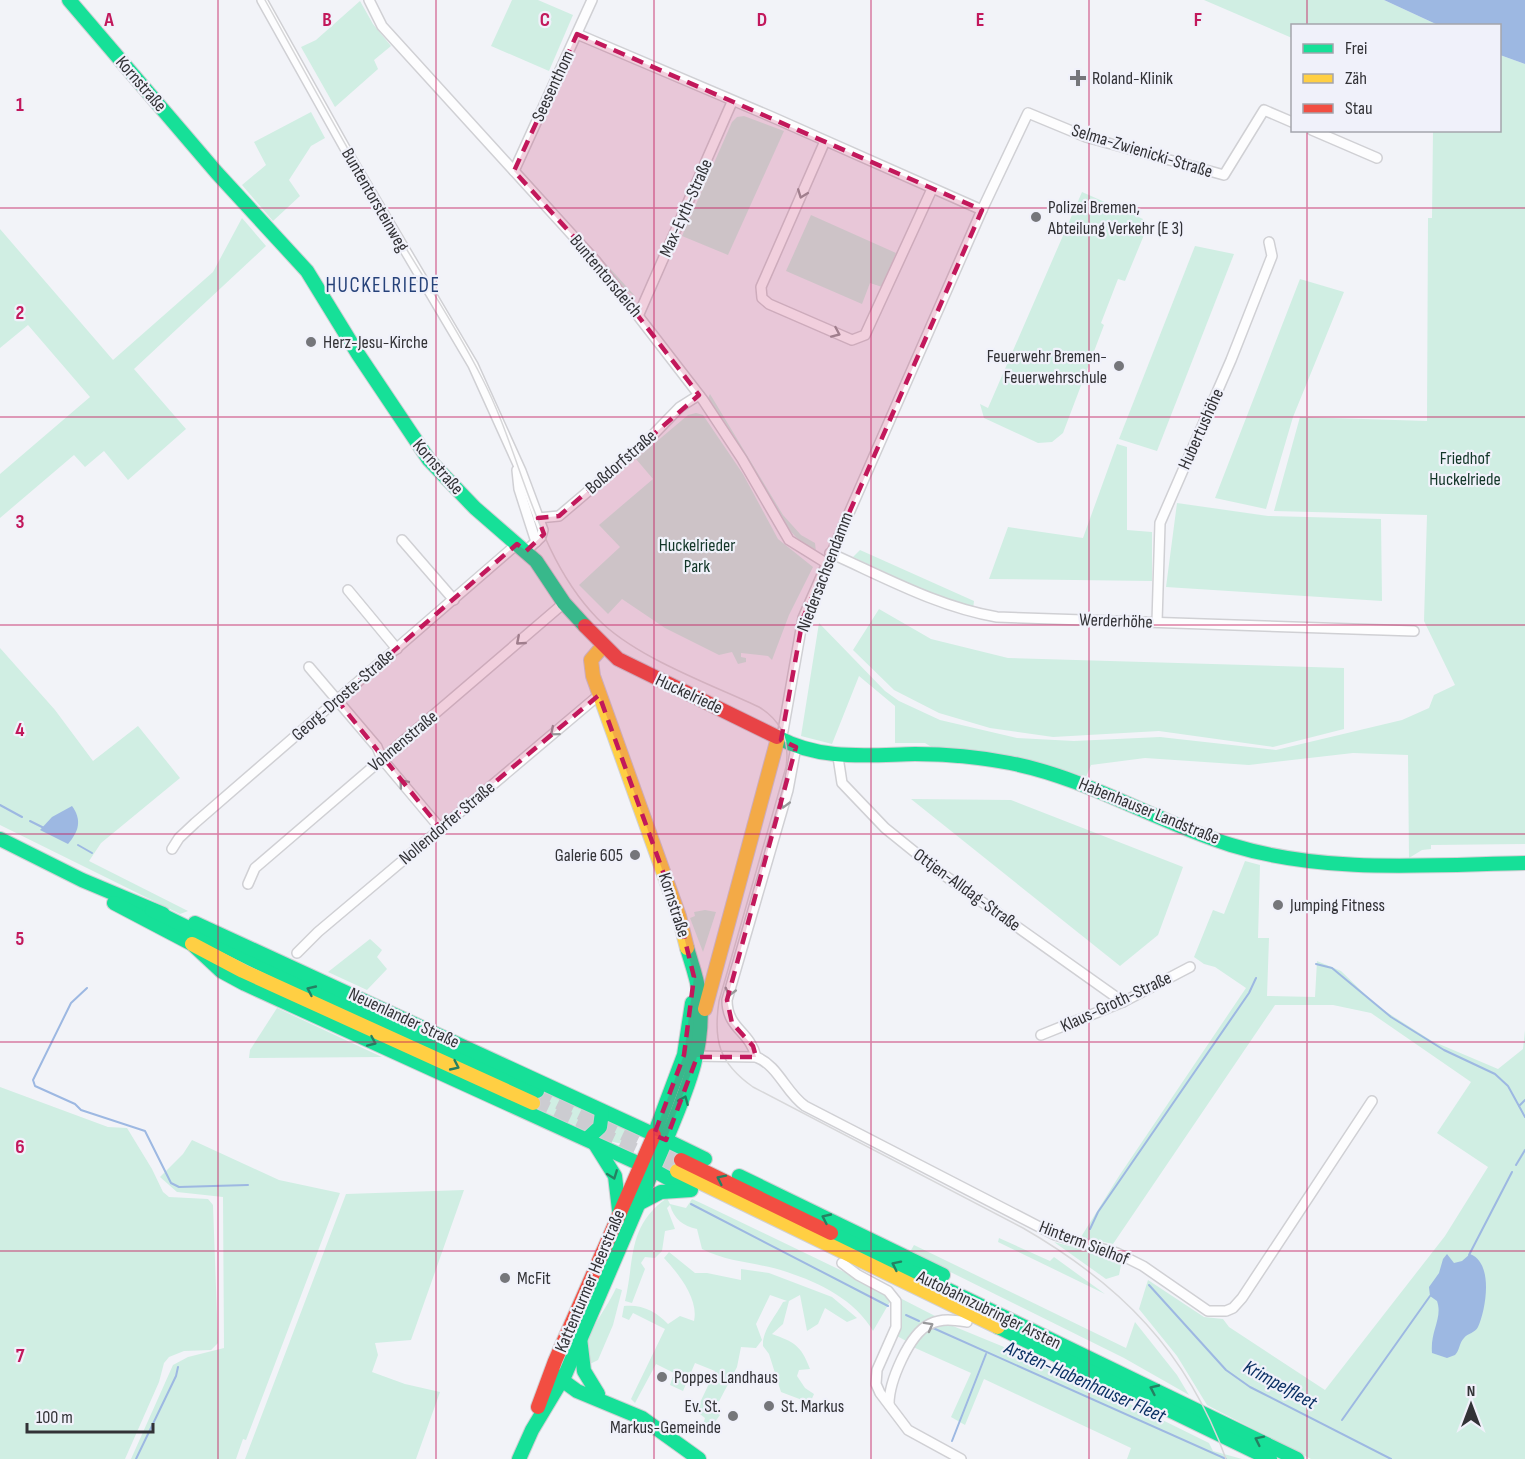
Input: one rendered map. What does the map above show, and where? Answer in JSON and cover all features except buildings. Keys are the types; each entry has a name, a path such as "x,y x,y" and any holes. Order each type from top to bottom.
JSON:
{"main road":[{"name":"Kornstraße","path":"69,0 217,173 307,272 391,406 429,459 470,503 526,545 564,603 603,646 591,660 593,676 679,916 699,993 700,1029 691,1056"},
{"name":"Huckelriede","path":"603,646 618,659 651,677 778,738"},
{"name":"Habenhauser Landstraße","path":"778,738 796,747 838,757 920,754 981,759 1028,767 1066,778 1230,844 1295,859 1356,864 1525,863"},
{"name":"Niedersachsendamm","path":"700,1029 718,950 778,738"},
{"name":"Neuenlander Straße","path":"0,839 82,880 152,910 535,1097 243,971 119,906 82,880"},
{"name":"Neuenlander Straße","path":"152,910 200,925 602,1112 656,1141 1057,1330 1084,1344 1119,1372"},
{"name":"Neuenlander Straße","path":"192,944 222,970 245,984 590,1140 967,1322 1030,1350 1078,1366"},
{"name":"Niedersachsendamm","path":"694,977 709,964 718,950"},
{"name":"Kornstraße","path":"656,1141 692,1080 691,1018 694,977"},
{"path":"590,1140 600,1127 602,1112"},
{"path":"590,1140 625,1149 656,1141"},
{"path":"590,1140 615,1176 619,1212"},
{"name":"Kattenturmer Heerstraße","path":"519,1459 579,1337 638,1204 656,1141"},
{"name":"Kattenturmer Heerstraße","path":"559,1376 619,1212 647,1167 656,1141"},
{"name":"Autobahnzubringer Arsten","path":"1270,1459 1078,1366 679,1166 1119,1372 1297,1459"},
{"path":"638,1204 661,1192 691,1190"},
{"path":"579,1337 584,1371 603,1398"},
{"path":"559,1376 665,1432 699,1459"}],"street":[{"name":"Buntentorsteinweg","path":"262,0 369,190 473,364 543,530 526,545"},
{"name":"Buntentorsdeich","path":"369,0 382,26 595,260 639,314 699,395 742,459 789,540 826,563"},
{"name":"Seesenthom","path":"514,171 592,0"},
{"path":"577,34 982,210"},
{"name":"Max-Eyth-Straße","path":"639,314 732,102"},
{"name":"Selma-Zwienicki-Straße","path":"1028,113 1086,136 1224,175 1264,110 1291,121"},
{"name":"Niedersachsendamm","path":"778,738 784,725 803,618 982,210 1028,113"},
{"path":"1317,132 1377,158"},
{"path":"825,141 761,287 762,298 769,304 852,340 865,335 932,189"},
{"name":"Hubertushöhe","path":"1158,622 1160,523 1231,360 1270,260 1269,242"},
{"name":"Boßdorfstraße","path":"538,518 559,516 645,443 680,407 699,395"},
{"name":"Buntentorsteinweg","path":"517,465 526,545"},
{"path":"402,540 454,600"},
{"name":"Georg-Droste-Straße","path":"172,849 179,838 337,700 454,600 526,545"},
{"name":"Werderhöhe","path":"830,553 924,596 975,613 1021,618 1414,631"},
{"path":"348,590 397,649"},
{"name":"Vohnenstraße","path":"248,884 255,868 564,603"},
{"path":"309,667 377,747 382,759 440,828"},
{"name":"Nollendorfer Straße","path":"297,953 318,932 599,694"},
{"path":"691,1056 756,1057 753,1046 732,1023 727,1012 727,1000 788,790 796,747"},
{"name":"Ottjen-Alldag-Straße","path":"838,757 842,783 885,828 937,870 1123,1002"},
{"name":"Klaus-Groth-Straße","path":"1041,1035 1123,1002 1190,967"},
{"name":"Hinterm Sielhof","path":"756,1057 765,1060 796,1100 805,1106 1055,1235 1126,1257 1143,1266 1198,1307 1216,1312 1233,1308 1242,1298 1372,1101"},
{"path":"842,1263 858,1275 888,1291 896,1301 898,1319 877,1370 876,1384 908,1430 962,1459"},
{"path":"889,1404 889,1390 917,1334 928,1324 947,1320 967,1322"},
{"path":"887,1348 892,1344 899,1345 904,1350 904,1356"},
{"path":"877,1370 895,1376"}],"highlighted area":[{"path":"577,34 982,210 803,618 781,740 796,747 727,1000 732,1023 753,1046 756,1057 697,1057 666,1140 654,1135 684,1055 694,977 679,916 599,695 440,828 337,700 517,544 526,551 544,534 538,518 559,516 699,395 595,260 514,171"}],"green space":[{"path":"512,0 538,0 573,15 549,71 491,46"},
{"path":"1204,0 1384,0 1436,24 1291,24 1291,38"},
{"path":"360,1 373,24 391,46 374,60 378,69 335,107 301,47 316,40"},
{"name":"Friedhof Huckelriede","path":"1501,55 1525,64 1525,844 1431,845 1431,849 1422,850 1409,858 1408,755 1353,753 1249,765 1145,758 1091,765 1086,777 1029,760 933,748 925,743 895,743 895,706 859,676 832,744 801,736 819,623 885,691 899,701 940,720 1017,738 1074,741 1160,737 1276,750 1402,720 1429,708 1434,695 1455,685 1424,621 1427,515 1274,511 1300,417 1427,421 1428,218 1432,218 1433,132 1501,132"},
{"path":"311,112 325,138 311,146 289,180 300,196 273,221 242,185 266,165 254,142"},
{"path":"744,116 784,131 728,255 682,236 732,122 737,117"},
{"path":"521,170 635,296 627,291 524,177"},
{"path":"1082,192 1143,219 1138,233 1144,235 1125,281 1118,279 1101,323 1104,325 1063,433 1052,442 1038,443 984,418 980,404 988,408"},
{"path":"811,215 896,253 882,287 870,283 862,304 786,271"},
{"path":"242,218 266,246 134,369 186,429 128,480 104,451 85,467 74,455 0,518 0,474 90,397 28,325 0,348 0,229 113,360 213,272"},
{"path":"1195,246 1234,254 1157,451 1119,439"},
{"path":"1300,279 1344,292 1293,417 1266,509 1215,498"},
{"path":"710,394 783,515 801,535 815,543 816,552 802,543 772,507 707,400"},
{"name":"Huckelrieder Park","path":"696,413 703,415 743,474 778,539 813,567 789,615 772,660 768,656 741,653 741,657 746,658 746,662 738,664 732,652 719,655 665,628 622,599 608,614 579,585 620,547 599,525 653,479 636,459 688,415"},
{"path":"1117,444 1127,447 1127,530 1152,532 1152,581 989,579 1008,527 1083,538"},
{"path":"1177,503 1268,516 1381,519 1382,601 1166,587"},
{"path":"860,550 974,601 973,609 921,589 853,557"},
{"path":"879,609 931,639 1008,658 1344,668 1344,729 1273,747 1159,731 1053,737 990,728 939,713 894,690 853,650"},
{"path":"0,648 55,710 93,761 138,726 180,778 101,843 89,861 188,911 180,914 0,825"},
{"path":"911,799 1011,800 1183,867 1158,935 1120,966"},
{"path":"1245,861 1260,865 1258,938 1269,938 1267,996 1315,997 1317,961 1341,971 1377,1006 1432,1041 1498,1069 1523,1049 1525,1030 1525,1459 1311,1459 1207,1405 1177,1356 1139,1309 1148,1280 1204,1317 1223,1319 1229,1327 1325,1390 1445,1236 1488,1167 1437,1133 1471,1082 1371,1013 1333,1005 1275,1005 1113,1244 1081,1237 1119,1176 1246,988 1215,967 1204,964 1194,957 1213,910 1224,914"},
{"path":"705,910 716,912 703,952 690,918 695,916 694,912"},
{"path":"370,939 382,950 377,957 387,969 367,990 328,972"},
{"path":"277,1008 382,1057 249,1058 250,1050"},
{"path":"0,1087 108,1127 127,1128 163,1192 169,1197 208,1199 213,1205 218,1343 211,1350 184,1351 169,1357 164,1363 159,1382 125,1459 0,1459"},
{"path":"540,1088 594,1113 596,1123 585,1129 531,1108"},
{"path":"606,1118 633,1134 628,1145 613,1142 598,1135"},
{"path":"192,1140 279,1180 340,1193 246,1440 243,1439 236,1459 131,1459 173,1365 188,1357 224,1348 223,1197 177,1192 160,1177 183,1154"},
{"path":"464,1190 411,1340 375,1343 378,1355 372,1372 405,1384 440,1392 416,1459 245,1459 346,1194"},
{"path":"667,1198 670,1204 686,1208 692,1199 703,1204 886,1292 891,1300 873,1331 857,1310 824,1287 799,1276 712,1254 702,1249 697,1229 680,1221 670,1205 667,1208 675,1229 665,1231 662,1251 655,1258 645,1257 641,1263 645,1269 632,1303 625,1301 632,1257 639,1232 654,1209"},
{"path":"999,1238 1050,1261 1054,1257 1105,1294 998,1242"},
{"path":"1054,1242 1100,1254 1121,1265 1119,1275 1106,1279"},
{"path":"914,1245 1126,1348 1135,1322 1177,1375 1189,1395 1124,1358 910,1252"},
{"path":"669,1252 695,1273 707,1273 741,1280 741,1269 769,1273 832,1297 857,1318 847,1322 825,1308 818,1324 807,1331 800,1295 789,1301 783,1324 772,1334 786,1339 800,1349 810,1369 799,1370 797,1376 805,1388 814,1394 810,1403 781,1392 769,1354 763,1346 767,1329 783,1302 787,1301 770,1295 756,1324 762,1340 756,1348 741,1347 737,1367 714,1411 720,1415 709,1430 703,1425 705,1418 696,1411 715,1371 695,1363 683,1391 670,1385 674,1373 656,1364 635,1403 631,1399 665,1329 633,1313 629,1320 622,1317 624,1306 637,1306 649,1310 668,1324 680,1316 694,1321 695,1313 690,1295 681,1279 664,1258"},
{"path":"616,1288 622,1290 613,1325 598,1360 586,1366 587,1344"},
{"path":"898,1297 937,1317 908,1342 897,1336 902,1316"},
{"path":"948,1324 1067,1373 1209,1443 1213,1451 1242,1459 1127,1459 1131,1448 984,1379 965,1425 951,1417 971,1373 913,1347 931,1328"}],"water":[{"path":"1384,0 1525,0 1525,64 1501,55 1501,24 1436,24"},
{"path":"72,806 78,825 75,835 68,844 40,830 52,817"},
{"path":"1447,1254 1454,1263 1462,1261 1470,1254 1478,1259 1485,1276 1486,1287 1484,1309 1478,1327 1462,1340 1455,1355 1447,1358 1432,1353 1438,1307 1437,1301 1430,1296 1429,1287 1439,1273"}],"waterway":[{"path":"0,805 22,817"},
{"path":"30,821 44,828"},
{"path":"78,845 92,853"},
{"name":"Krimpelfleet","path":"1316,964 1332,968 1391,1017 1444,1050 1495,1074 1508,1086 1519,1106"},
{"name":"Krimpelfleet","path":"1090,1229 1098,1212 1249,993 1256,978"},
{"path":"87,988 71,1003 33,1080 35,1086 75,1104 81,1110 145,1131 171,1183 179,1187 248,1185"},
{"name":"Krimpelfleet","path":"1525,1100 1519,1106 1525,1117"},
{"path":"1516,1165 1525,1150"},
{"path":"1469,1255 1512,1172"},
{"path":"691,1204 888,1306"},
{"name":"Krimpelfleet","path":"1149,1285 1226,1370 1250,1387 1391,1459"},
{"path":"1342,1420 1430,1296"},
{"path":"906,1315 919,1321"},
{"name":"Arsten-Habenhauser Fleet","path":"933,1328 1226,1459"},
{"name":"Arsten-Habenhauser Fleet","path":"952,1441 986,1354"},
{"path":"136,1459 176,1376 178,1367"}],"tunnel":[{"path":"537,1091 681,1160"},
{"path":"533,1103 677,1171"}],"tram line":[{"path":"265,0 374,195 472,358 496,408 544,534 558,564 576,592 597,618 631,645 674,668 759,707 779,725 783,732 787,749 786,767 719,1001 718,1039 726,1060 732,1069 753,1087 1023,1228 1090,1273 1120,1297 1170,1353 1210,1420 1226,1459"}],"traffic: fast":[{"path":"69,0 217,173 307,271 358,354 429,460 475,508 536,561 564,603 585,626"},
{"path":"777,737 810,750 844,755 939,755 1010,763 1067,779 1176,825 1231,845 1267,854 1303,860 1377,866 1525,863"},
{"path":"0,839 82,880 163,914"},
{"path":"114,903 192,944 221,971 245,984 653,1170"},
{"path":"152,910 322,994 537,1091"},
{"path":"195,923 666,1140"},
{"path":"666,1140 693,1068 700,1032 699,993 687,948"},
{"path":"654,1135 684,1055 692,1003"},
{"path":"587,1139 600,1127 602,1112"},
{"path":"519,1459 532,1430 565,1375 666,1140"},
{"path":"666,1140 705,1159"},
{"path":"595,1144 615,1176 619,1210"},
{"path":"653,1170 686,1188"},
{"path":"739,1176 943,1275"},
{"path":"638,1204 661,1192 691,1190"},
{"path":"831,1233 1297,1459"},
{"path":"998,1327 1270,1459"},
{"path":"580,1338 584,1371 598,1394"},
{"path":"555,1375 577,1391 642,1418 699,1459"}],"traffic: slow":[{"path":"603,646 591,660 593,676 679,916 687,948"},
{"path":"705,1009 778,738"},
{"path":"192,944 243,971 533,1103"},
{"path":"677,1171 998,1327"}],"traffic: jam":[{"path":"585,626 618,659 777,737"},
{"path":"538,1407 555,1361 654,1135"},
{"path":"681,1160 831,1233"}],"place":[{"name":"Roland-Klinik","path":"1078,78"},
{"name":"Polizei Bremen, Abteilung Verkehr (E 3)","path":"1036,217"},
{"name":"Herz-Jesu-Kirche","path":"311,342"},
{"name":"Feuerwehr Bremen- Feuerwehrschule","path":"1119,366"},
{"name":"Galerie 605","path":"635,855"},
{"name":"Jumping Fitness","path":"1278,905"},
{"name":"McFit","path":"505,1278"},
{"name":"Poppes Landhaus","path":"662,1377"},
{"name":"St. Markus","path":"769,1406"},
{"name":"Ev. St. Markus-Gemeinde","path":"733,1416"}],"district":[{"name":"HUCKELRIEDE","path":"383,285"}]}
